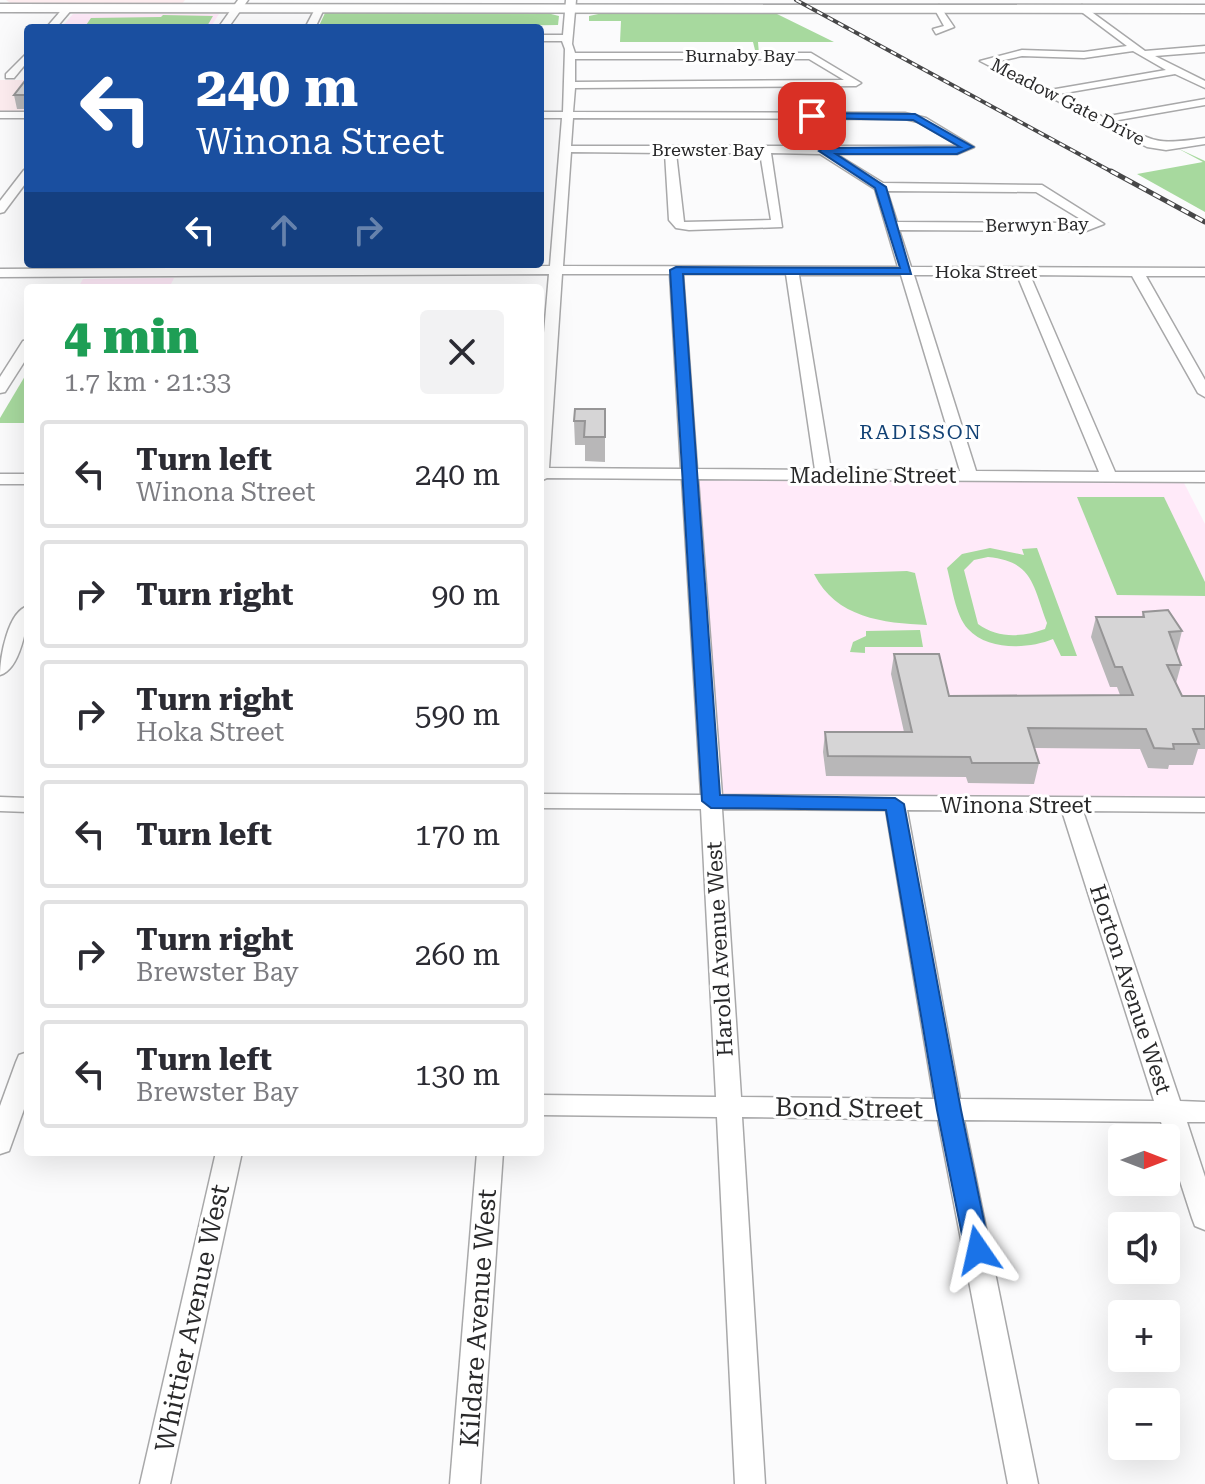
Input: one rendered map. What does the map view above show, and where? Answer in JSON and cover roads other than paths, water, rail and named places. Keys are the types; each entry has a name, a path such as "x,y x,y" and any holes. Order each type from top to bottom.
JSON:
{"main road":[{"path":"1,0 18,8"},
{"path":"0,10 239,4 318,11 575,4 880,6 941,10 1205,10"},
{"path":"0,10 239,4 269,8 549,7 575,4 621,7 880,6"}],"street":[{"path":"226,24 239,4"},
{"path":"544,39 569,47 576,44 575,4"},
{"path":"55,24 67,10"},
{"path":"936,31 949,27 941,10"},
{"path":"1083,10 1140,51 1205,85"},
{"path":"312,24 318,11"},
{"path":"544,420 555,271 554,226 570,85 569,47"},
{"name":"Burnaby Bay","path":"569,47 811,56 856,83 570,85"},
{"path":"1140,51 1205,49"},
{"name":"Meadow Gate Drive","path":"1140,51 1084,55 1022,53 986,59 1156,147 1205,141"},
{"path":"24,60 10,76 24,78"},
{"path":"1048,93 1176,71"},
{"path":"1102,120 1205,102"},
{"path":"0,115 24,115"},
{"path":"544,115 566,115"},
{"name":"Brewster Bay","path":"564,149 957,151 968,147 922,120 905,116 566,115"},
{"path":"670,150 676,224 772,226 779,220 765,150"},
{"path":"824,151 880,187 969,475"},
{"path":"0,209 24,177"},
{"name":"Berwyn Bay","path":"880,187 1038,188 1098,224 1086,227 894,226"},
{"name":"Hoka Street","path":"0,273 75,268 309,272 1205,272"},
{"name":"Harold Avenue West","path":"676,270 711,801 750,1484"},
{"path":"792,271 824,475"},
{"path":"304,284 309,272"},
{"path":"420,284 422,272"},
{"path":"1022,272 1109,476"},
{"path":"1137,272 1205,393"},
{"path":"0,389 24,350"},
{"name":"Madeline Street","path":"544,474 1205,477"},
{"path":"0,479 24,479"},
{"path":"0,669 24,619"},
{"name":"Winona Street","path":"544,801 1205,805"},
{"path":"0,804 24,805"},
{"path":"895,804 949,1110 1023,1484"},
{"name":"Horton Avenue West","path":"1071,806 1205,1218"},
{"path":"0,1143 24,1074"},
{"name":"Bond Street","path":"544,1105 1205,1112"},
{"name":"Whittier Avenue West","path":"155,1484 228,1156"},
{"name":"Kildare Avenue West","path":"465,1484 490,1156"}],"railway":[{"path":"796,0 1114,173"},
{"path":"1111,171 1205,222"}],"district":[{"name":"RADISSON","path":"921,432"}]}
